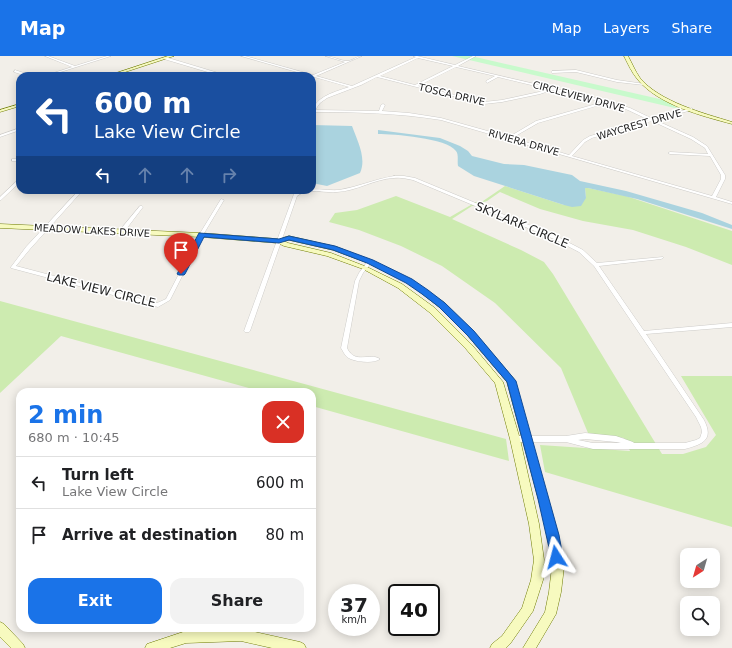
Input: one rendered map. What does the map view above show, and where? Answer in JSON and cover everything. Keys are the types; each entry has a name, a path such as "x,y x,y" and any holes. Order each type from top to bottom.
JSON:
{"street":[{"path":"46,56 76,67"},
{"path":"61,72 110,56"},
{"path":"124,72 172,56"},
{"path":"242,56 300,72"},
{"path":"326,56 348,62"},
{"path":"316,75 361,56"},
{"path":"316,106 321,100 377,76 417,56"},
{"name":"CIRCLEVIEW DRIVE","path":"417,56 607,102 653,120 698,142 706,148 723,175 723,179 714,197"},
{"path":"415,86 475,56"},
{"path":"595,56 599,57"},
{"path":"626,56 631,67 644,84 664,97 691,109 732,123"},
{"path":"166,58 211,72"},
{"path":"15,70 20,72"},
{"path":"552,72 576,70 617,81 644,84"},
{"name":"TOSCA DRIVE","path":"377,76 484,103 540,93 551,88"},
{"path":"486,82 497,76"},
{"path":"316,77 351,87"},
{"path":"510,138 537,122 607,102"},
{"path":"380,112 384,105"},
{"path":"0,111 16,106"},
{"name":"WAYCREST DRIVE","path":"570,156 584,141 591,137 691,109"},
{"name":"RIVIERA DRIVE","path":"316,111 380,112 442,119 732,203"},
{"path":"0,136 16,130"},
{"path":"670,153 711,155"},
{"name":"SKYLARK CIRCLE","path":"316,192 346,190 375,180 399,176 410,178 428,184 556,238 581,251 596,265 700,418 705,429 705,435 702,440 697,444 691,445 593,446 566,438 515,439"},
{"path":"0,199 2,195 16,183"},
{"path":"47,228 77,194"},
{"name":"SKYLARK CIRCLE","path":"279,241 297,194"},
{"path":"201,235 222,200"},
{"path":"122,231 141,207"},
{"name":"MEADOW LAKES DRIVE","path":"0,226 201,235 279,241 286,245 329,254 368,265 414,285 442,305 471,334 511,381 528,438 553,535 558,567 555,592 550,614 529,648"},
{"name":"LAKE VIEW CIRCLE","path":"47,228 28,248 14,268 158,305 168,300 201,235"},
{"path":"247,331 279,241"},
{"path":"596,265 661,258"},
{"path":"368,265 357,281 344,348 346,354 350,357 357,359 377,359"},
{"name":"MEADOW LAKES DRIVE","path":"368,265 400,286 432,310 499,382 515,439 534,524 539,560 537,580 527,611 506,640 496,648"},
{"path":"642,333 732,325"},
{"path":"0,628 18,648"},
{"path":"151,648 186,637 241,636 300,648"}],"green space":[{"path":"452,56 471,56 664,100 679,109"},
{"path":"505,186 564,205 586,198 585,188 588,188 626,196 732,231 732,265 686,247 633,230 583,221 540,209 500,192 487,201 472,206 452,219 544,262 553,274 662,454 683,454 706,447 716,435 681,376 732,376 732,527 545,472 540,445 630,451 624,438 588,433 561,368 495,303 442,266 401,246 359,230 329,222 335,213 357,210 396,196 450,217 476,202 483,201"},
{"path":"0,301 506,439 509,461 316,407 316,388 249,388 61,336 0,393"}],"water":[{"path":"316,125 352,126 362,155 362,167 360,173 327,186 316,184"},
{"path":"378,130 440,138 460,146 468,151 472,156 504,164 524,165 572,175 580,181 626,191 702,213 732,225 732,229 637,199 588,188 585,188 586,198 581,206 572,207 564,205 474,176 458,166 458,156 456,151 442,143 419,138 378,134"}],"route":[{"path":"181,274 201,235 260,238 279,241 289,238 335,248 391,271 425,292 442,305 471,334 501,367 511,381 518,400 553,535 556,557"}]}
